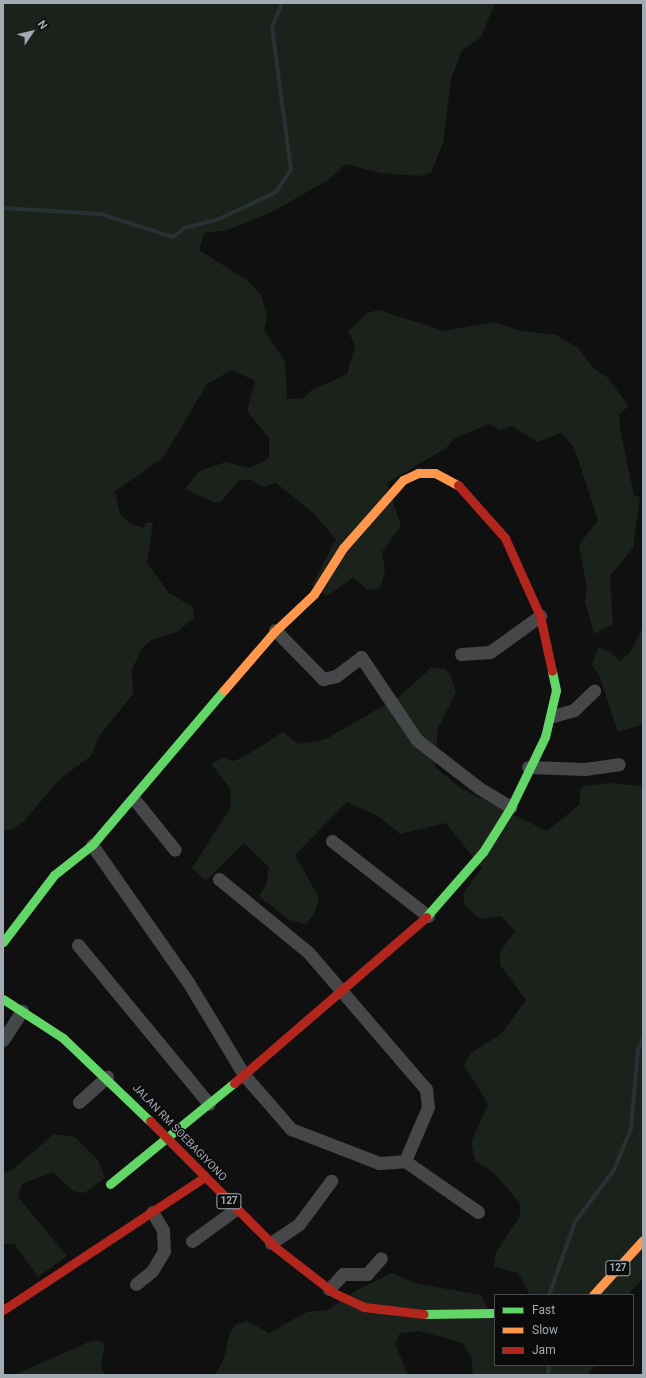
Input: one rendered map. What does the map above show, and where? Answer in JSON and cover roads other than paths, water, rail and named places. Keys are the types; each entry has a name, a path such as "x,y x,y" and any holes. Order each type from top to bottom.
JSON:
{"street":[{"path":"3,942 54,875 92,845 134,799 276,630 314,594 343,548 386,497 403,480 418,473 435,473 464,488 505,538 540,616 556,690 553,716 528,767 511,807 483,852 428,916 210,1104 110,1184"},
{"path":"461,654 490,652 540,616"},
{"path":"276,630 323,679 336,676 361,657 417,740 479,788 511,807"},
{"path":"553,716 574,710 594,691"},
{"path":"528,767 586,770 619,764"},
{"path":"134,799 175,850"},
{"path":"332,841 428,916"},
{"path":"92,845 188,982 244,1075 291,1129 379,1163 405,1161 478,1212"},
{"path":"219,879 308,952 426,1089 430,1098 405,1161"},
{"path":"78,945 210,1104"},
{"name":"JALAN RM SOEBAGIYONO","path":"3,999 63,1038 107,1077 169,1138 236,1209 271,1243 329,1289 364,1307 434,1315 494,1313"},
{"path":"3,1040 22,1010"},
{"path":"80,1102 107,1077"},
{"path":"3,1310 205,1177"},
{"path":"271,1243 299,1224 331,1182"},
{"path":"192,1241 236,1209"},
{"path":"136,1284 152,1271 164,1251 163,1230 152,1212"},
{"name":"127","path":"594,1294 643,1240"},
{"path":"329,1289 343,1274 366,1274 381,1258"}],"waterway":[{"path":"3,208 101,214 173,237 185,228 219,219 276,192 291,170 272,27 282,3"},
{"path":"549,1294 575,1222 614,1170 631,1129 638,1049 643,1039"},
{"path":"548,1375 549,1366"}]}
